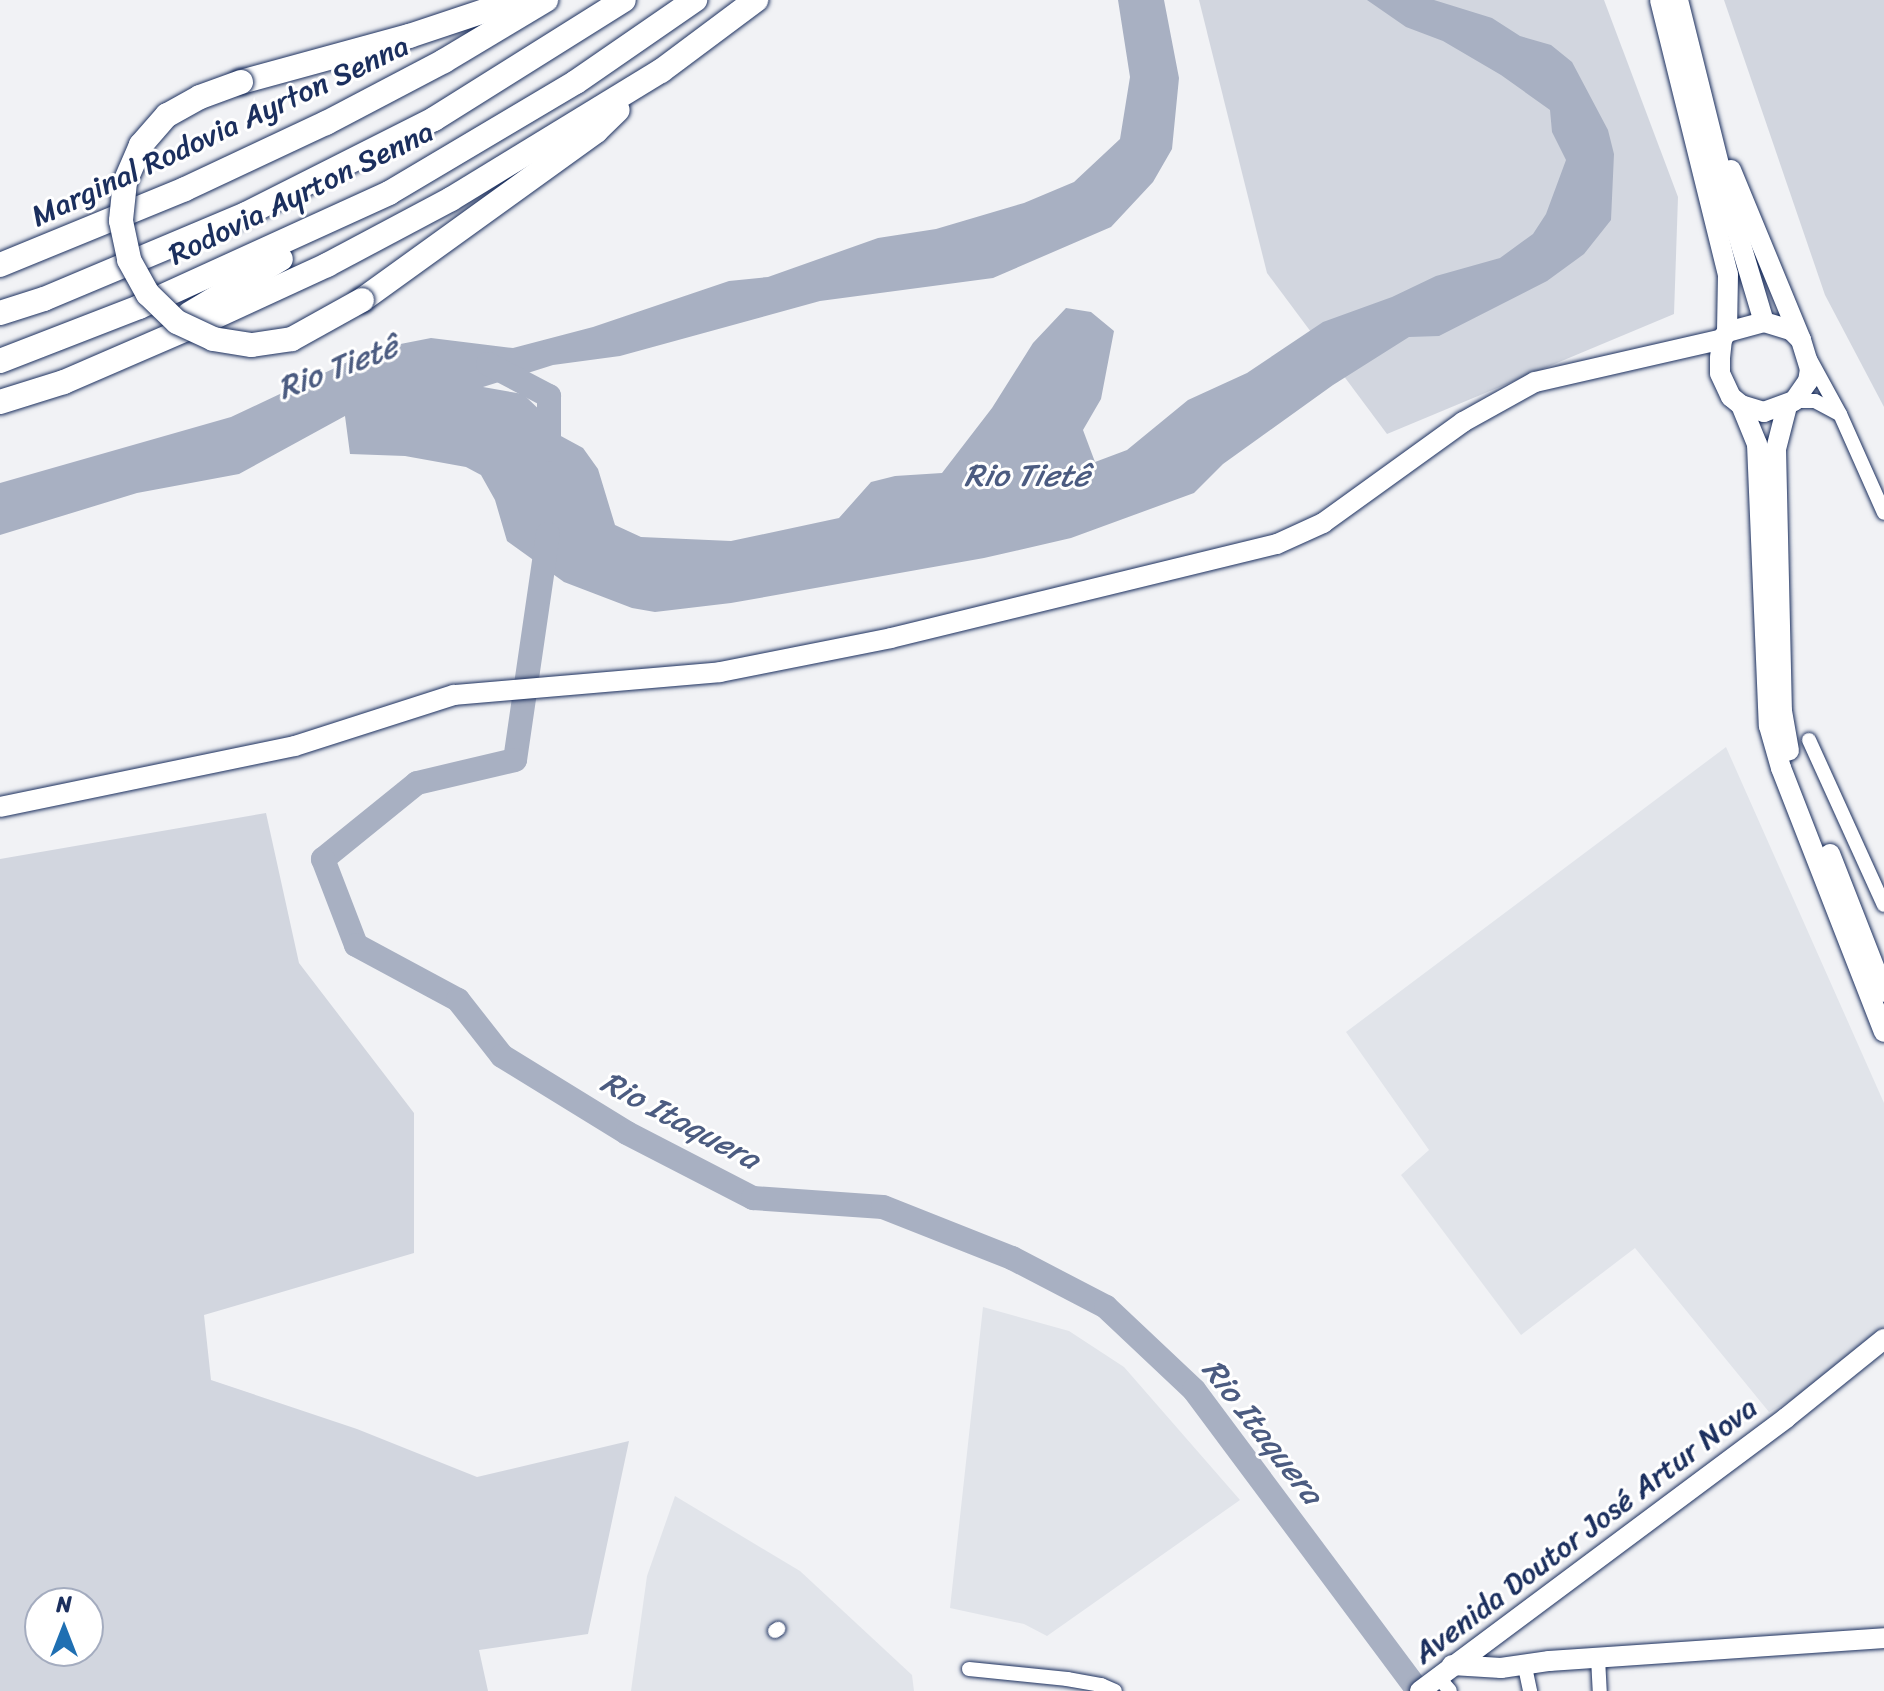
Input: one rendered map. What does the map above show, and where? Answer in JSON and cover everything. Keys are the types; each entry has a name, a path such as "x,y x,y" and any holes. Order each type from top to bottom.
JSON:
{"highway":[{"path":"517,0 409,36 241,82 200,97 167,115 141,145 125,182 121,221 129,260 148,294 177,322 213,339 252,345 292,339 362,300 596,131 661,71"},
{"name":"Marginal Rodovia Ayrton Senna","path":"0,265 172,195 326,123 444,61 546,0"},
{"name":"Rodovia Ayrton Senna","path":"0,313 44,299 260,207 434,119 624,0"},
{"name":"Rodovia Ayrton Senna","path":"0,361 139,307 389,193 576,82 695,0"},
{"path":"0,402 64,382 327,265 451,199 661,71 756,0"},
{"path":"64,382 187,315 389,193"}],"main road":[{"path":"1660,0 1728,274 1723,343 1724,386 1741,405 1757,444 1769,726 1781,768 1884,1032"},
{"path":"1678,0 1730,208 1764,322"},
{"path":"1711,123 1805,348 1808,381 1790,404 1776,449 1784,736 1884,992"},
{"path":"0,807 295,746 454,695 694,676 767,663 891,638 1277,544 1323,523 1463,422 1535,382 1687,348 1723,343 1764,322 1791,330 1805,348"},
{"path":"1741,405 1764,412 1790,404"},
{"name":"Avenida Doutor José Artur Nova","path":"1443,1677 1882,1344"},
{"path":"1443,1677 1549,1661 1884,1638"},
{"path":"1443,1677 1549,1661"}],"street":[{"path":"1805,348 1840,414 1884,513"},
{"path":"1790,404 1815,401 1840,414"},
{"path":"1809,740 1884,905"},
{"path":"1598,1658 1600,1691"},
{"path":"1525,1667 1530,1691"},
{"path":"969,1669 1067,1679 1101,1685 1115,1691"}],"shaded area":[{"path":"1199,0 1604,0 1678,197 1674,314 1387,434 1267,273"},
{"path":"1724,0 1884,0 1884,407 1825,295"},
{"path":"1726,747 1884,1103 1884,1327 1836,1376 1769,1412 1635,1248 1521,1335 1401,1175 1429,1150 1346,1032"},
{"path":"266,813 299,963 414,1113 414,1253 204,1315 211,1380 357,1429 477,1477 629,1441 588,1634 479,1650 488,1691 0,1691 0,859"},
{"path":"983,1307 1069,1331 1124,1367 1240,1500 1047,1636 1024,1624 950,1608"},
{"path":"675,1496 800,1571 912,1675 914,1691 631,1691 647,1576"}],"water":[{"name":"Rio Tietê","path":"1118,0 1164,0 1179,78 1172,149 1153,182 1111,227 993,278 820,301 620,356 553,365 483,387 523,394 548,418 559,435 583,448 598,469 615,525 641,537 731,541 839,518 871,482 895,476 942,473 992,408 1033,343 1066,308 1091,312 1114,331 1101,399 1083,430 1095,462 1127,450 1188,400 1247,373 1323,322 1392,297 1436,276 1500,258 1533,234 1546,214 1566,160 1552,132 1550,110 1501,75 1443,41 1406,27 1367,0 1434,0 1492,18 1520,36 1551,45 1572,62 1608,130 1614,154 1611,220 1584,254 1547,281 1439,336 1409,337 1333,385 1223,464 1194,493 1071,538 984,558 731,603 655,612 632,608 564,582 507,541 495,500 481,475 466,467 405,456 350,454 345,416 239,474 137,493 0,535 0,483 231,417 375,349 431,338 513,348 593,327 729,281 768,277 878,238 936,229 1024,203 1074,182 1120,139 1130,77"}],"waterway":[{"name":"Rio Tietê","path":"488,364 549,396 549,450"},
{"name":"Rio Itaquera","path":"548,534 515,760 417,783 323,859 356,945 458,1000 502,1056 627,1133 753,1198 883,1207 1012,1258 1106,1307 1194,1390 1418,1691"}]}
